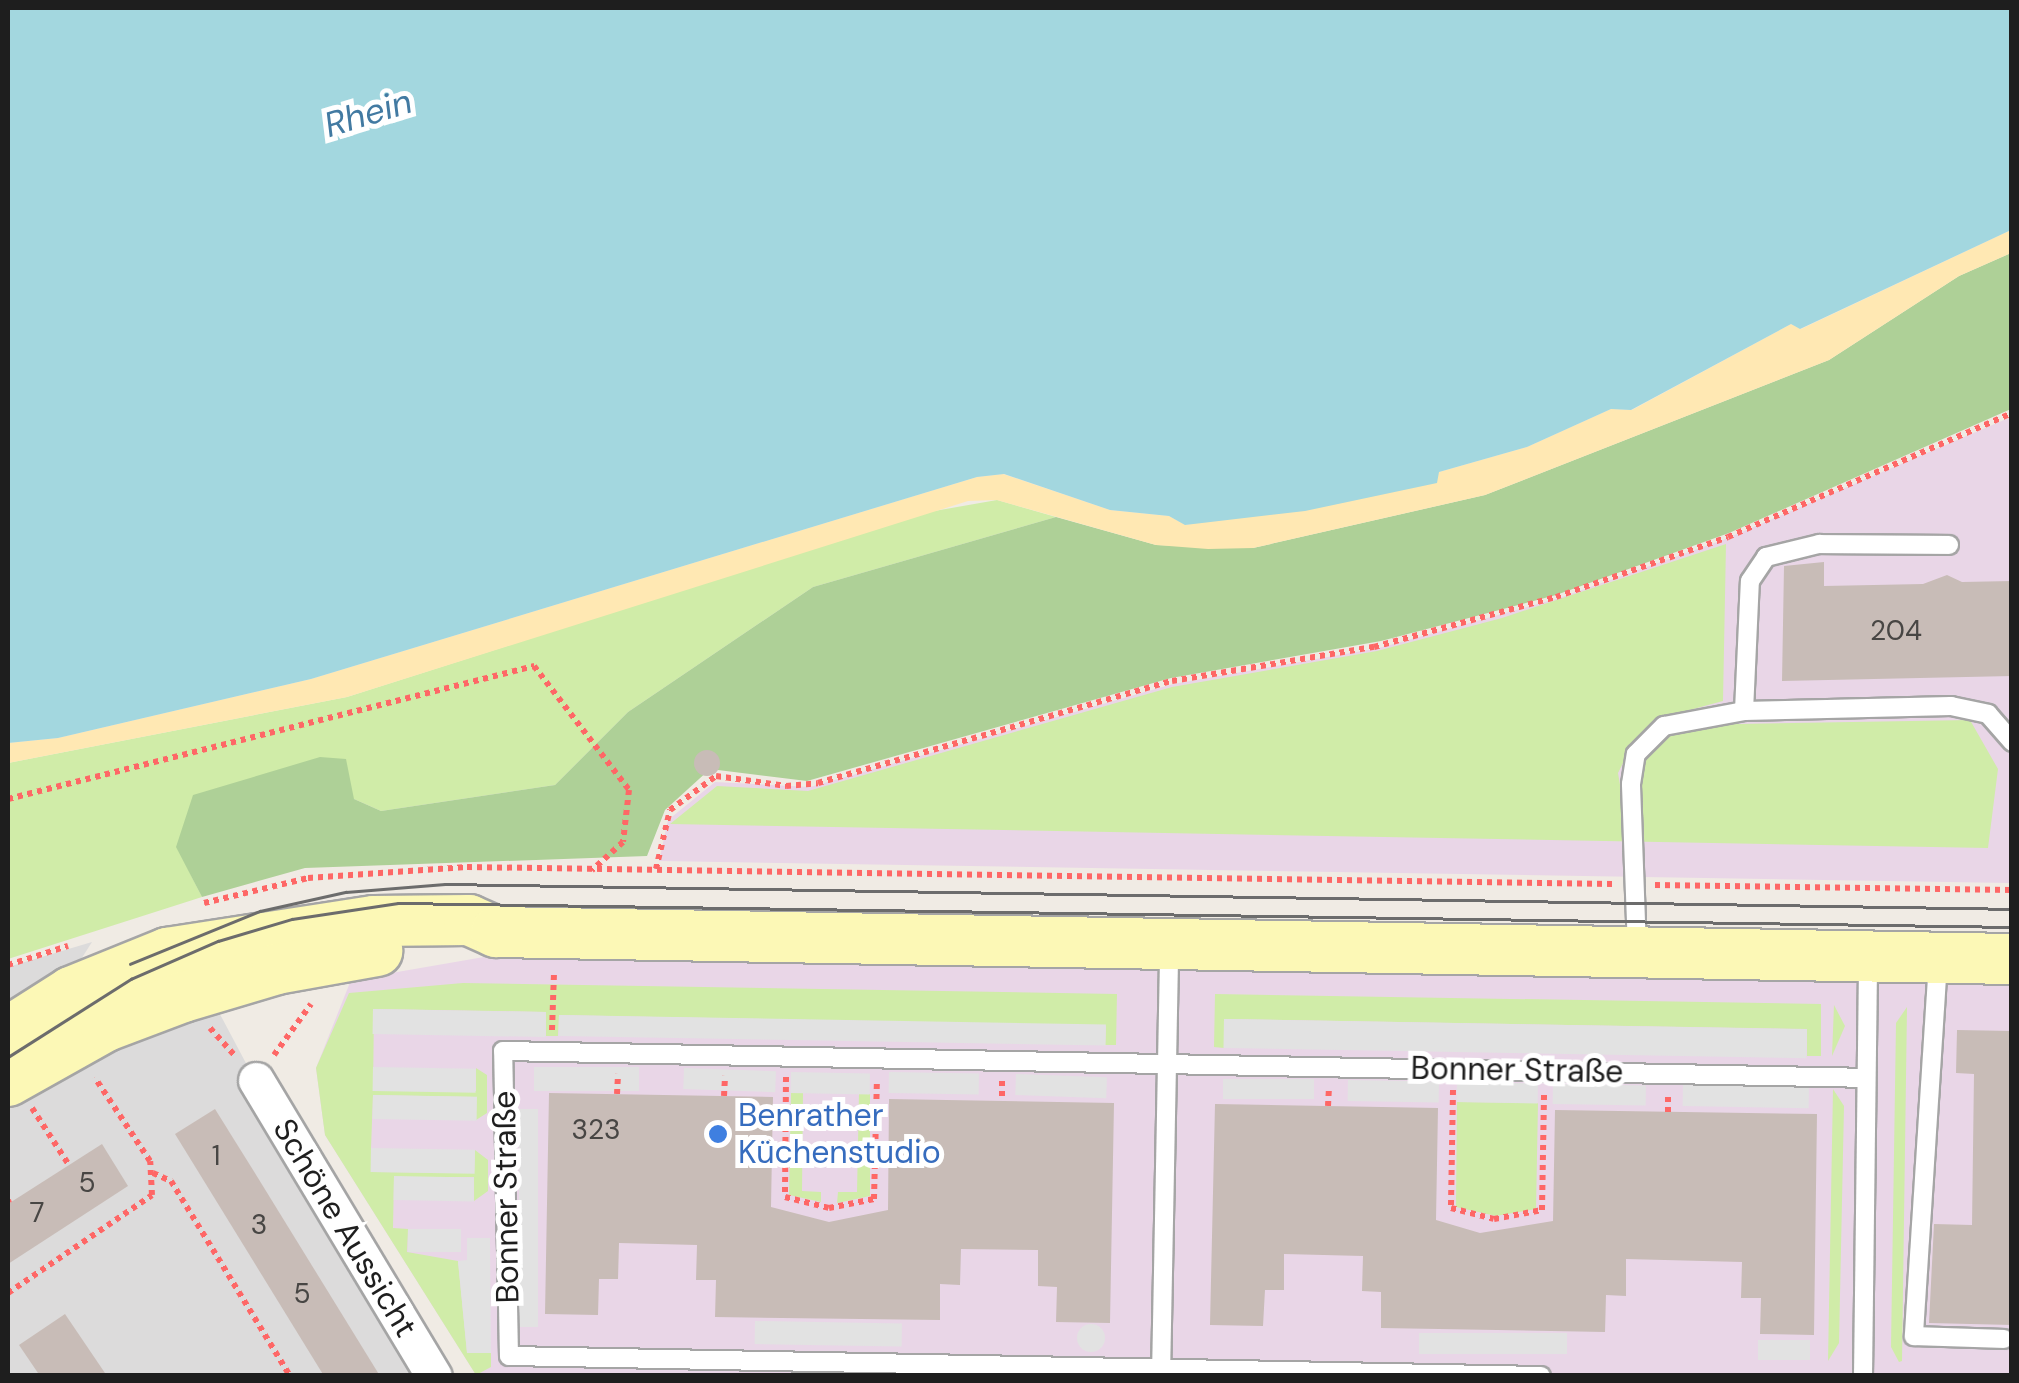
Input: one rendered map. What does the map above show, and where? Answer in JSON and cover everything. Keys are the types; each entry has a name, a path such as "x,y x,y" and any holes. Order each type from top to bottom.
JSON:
{"main road":[{"path":"9,1064 72,1044 175,975 374,921 469,920 496,932 2012,959"},
{"path":"9,1064 71,992 347,954 467,945 496,932"}],"street":[{"name":"Schöne Aussicht","path":"256,1080 434,1376"}],"lane":[{"path":"1744,711 1750,582 1766,557 1819,544 1949,544"},
{"path":"1638,952 1634,884 1636,754 1680,718 1744,711 1951,706 1988,714 2012,742"},
{"path":"1161,1372 1170,944"},
{"path":"1863,1376 1868,958"},
{"path":"1938,958 1914,1336 2004,1339"},
{"name":"Bonner Straße","path":"1541,1376 1161,1372 510,1356 503,1051 1866,1078"}],"path":[{"path":"656,869 670,810 716,776 786,786 818,783 1172,681 1374,647 1556,597 1728,536 2012,413"},
{"path":"8,799 534,666 629,790 623,842 591,870"},
{"path":"195,906 308,878 389,868 2012,890"},
{"path":"552,1052 555,933"},
{"path":"8,965 76,943"},
{"path":"175,975 256,1080 347,954"},
{"path":"72,1044 153,1173 171,1181 290,1376"},
{"path":"787,1056 785,1197 830,1208 874,1199 878,1058"},
{"path":"9,1064 69,1164"},
{"path":"1454,1068 1451,1208 1494,1219 1542,1210 1544,1070"},
{"path":"8,1294 152,1195 153,1173"}],"shaded area":[{"path":"2011,417 2011,883 659,861 668,820 715,782 810,787 1173,684 1379,648 1559,598 1723,540"},
{"path":"92,942 78,964 8,1017 8,967"},
{"path":"484,957 2011,984 2011,1375 476,1375 325,1135 316,1068 351,980"},
{"path":"214,1003 280,1127 428,1375 8,1376 8,1088"},
{"path":"373,1009 546,1012 546,1037 373,1034"},
{"path":"559,1015 1106,1025 1106,1046 559,1036"},
{"path":"1224,1019 1807,1029 1806,1058 1223,1048"},
{"path":"373,1067 476,1069 476,1093 373,1091"},
{"path":"534,1067 639,1067 639,1091 534,1091"},
{"path":"684,1068 776,1071 775,1092 683,1089"},
{"path":"791,1072 870,1073 870,1094 791,1093"},
{"path":"889,1072 979,1074 979,1095 889,1093"},
{"path":"1016,1074 1107,1077 1106,1098 1015,1095"},
{"path":"1223,1079 1314,1079 1314,1099 1223,1099"},
{"path":"1348,1080 1439,1082 1439,1103 1348,1101"},
{"path":"1457,1082 1538,1083 1538,1103 1457,1102"},
{"path":"1553,1084 1646,1086 1646,1106 1553,1104"},
{"path":"1683,1085 1809,1087 1809,1108 1683,1106"},
{"path":"373,1095 477,1097 477,1121 373,1119"},
{"path":"519,1109 538,1109 538,1327 519,1327"},
{"path":"371,1148 475,1150 475,1174 371,1172"},
{"path":"394,1176 474,1177 474,1201 394,1200"},
{"path":"408,1229 461,1229 461,1252 408,1252"},
{"path":"467,1238 490,1238 491,1353 467,1353 458,1261 467,1260"},
{"path":"755,1321 902,1324 902,1347 755,1344"},
{"path":"1091,1324 1101,1328 1105,1338 1101,1348 1091,1352 1081,1348 1077,1338 1081,1328"},
{"path":"1419,1333 1567,1333 1567,1354 1419,1354"},
{"path":"1758,1340 1810,1340 1810,1360 1758,1360"}],"green space":[{"path":"2011,253 2011,409 1729,533 1556,595 1381,641 1171,678 807,781 710,769 665,810 647,856 305,868 202,897 176,847 193,795 320,757 346,759 354,799 381,811 555,785 628,712 813,587 1056,517 1156,545 1253,548 1485,495 1829,360 1959,276"},
{"path":"997,500 1056,517 813,587 628,712 555,785 381,811 354,799 177,847 202,897 8,959 8,763 347,697 923,513"},
{"path":"1726,544 1723,701 1664,717 1630,749 1618,773 1625,814 1640,814 1640,762 1659,739 1685,725 1970,720 1998,769 1988,848 670,824 717,786 808,791 1172,687 1377,651 1502,618"},
{"path":"463,983 1117,994 1116,1045 1105,1045 1106,1026 559,1015 558,1036 546,1036 546,1012 374,1009 373,1091 476,1091 476,1068 487,1075 487,1113 476,1120 476,1097 373,1095 371,1148 371,1172 474,1173 475,1150 488,1160 488,1191 474,1201 474,1177 394,1177 393,1228 408,1229 407,1252 458,1261 467,1352 491,1353 491,1367 476,1375 325,1135 316,1068 349,993"},
{"path":"1215,994 1821,1004 1821,1056 1807,1056 1807,1029 1225,1019 1224,1048 1214,1047"},
{"path":"1834,1005 1845,1026 1832,1056"},
{"path":"1907,1007 1899,1362 1891,1347 1896,1023"},
{"path":"1833,1089 1844,1106 1839,1343 1828,1361"},
{"path":"791,1093 803,1093 802,1191 821,1192 821,1202 789,1195"},
{"path":"859,1093 870,1094 870,1196 837,1203 838,1192 857,1192"},
{"path":"1457,1102 1538,1103 1536,1209 1496,1216 1456,1207"}],"sand":[{"path":"2011,230 2011,253 1959,276 1829,360 1485,495 1253,548 1208,549 1156,545 997,500 968,501 347,697 8,763 8,743 58,738 311,679 977,477 1003,474 1110,510 1169,516 1186,525 1439,472 1527,447 1611,409 1632,410 1791,324 1801,329"}],"water":[{"name":"Rhein","path":"8,8 2011,8 2011,230 1800,329 1791,324 1631,410 1611,409 1527,447 1439,472 1437,483 1305,511 1185,525 1169,516 1110,510 1004,474 977,477 311,679 58,738 8,743"}],"building":[{"path":"1824,562 1824,586 1923,584 1947,575 1962,582 2012,581 2012,676 1782,681 1784,566"},
{"path":"707,750 716,754 720,763 716,772 707,776 698,772 694,763 698,754"},
{"path":"1957,1030 2012,1031 2012,1325 1929,1323 1934,1224 1972,1225 1974,1074 1956,1073"},
{"path":"549,1093 773,1097 771,1207 829,1222 888,1210 889,1099 1114,1103 1110,1323 1056,1322 1057,1287 1038,1286 1038,1250 961,1249 960,1285 940,1284 940,1320 715,1317 716,1280 696,1280 697,1245 619,1243 618,1279 599,1279 598,1315 545,1314"},
{"path":"1215,1104 1438,1108 1436,1220 1480,1233 1553,1221 1555,1110 1817,1114 1814,1335 1760,1334 1761,1298 1741,1298 1742,1262 1626,1259 1626,1296 1606,1295 1605,1332 1381,1328 1381,1292 1362,1291 1363,1256 1284,1254 1284,1290 1265,1290 1263,1326 1210,1325"},
{"path":"215,1109 380,1376 324,1376 175,1134"},
{"path":"102,1144 128,1186 8,1264 8,1204"},
{"path":"65,1314 107,1376 40,1376 19,1345"}],"tram line":[{"path":"130,964 260,911 346,892 445,884 2012,909"},
{"path":"8,1057 131,979 218,941 292,919 398,903 2012,927"}],"place":[{"name":"Benrather Küchenstudio","path":"718,1134"}]}
